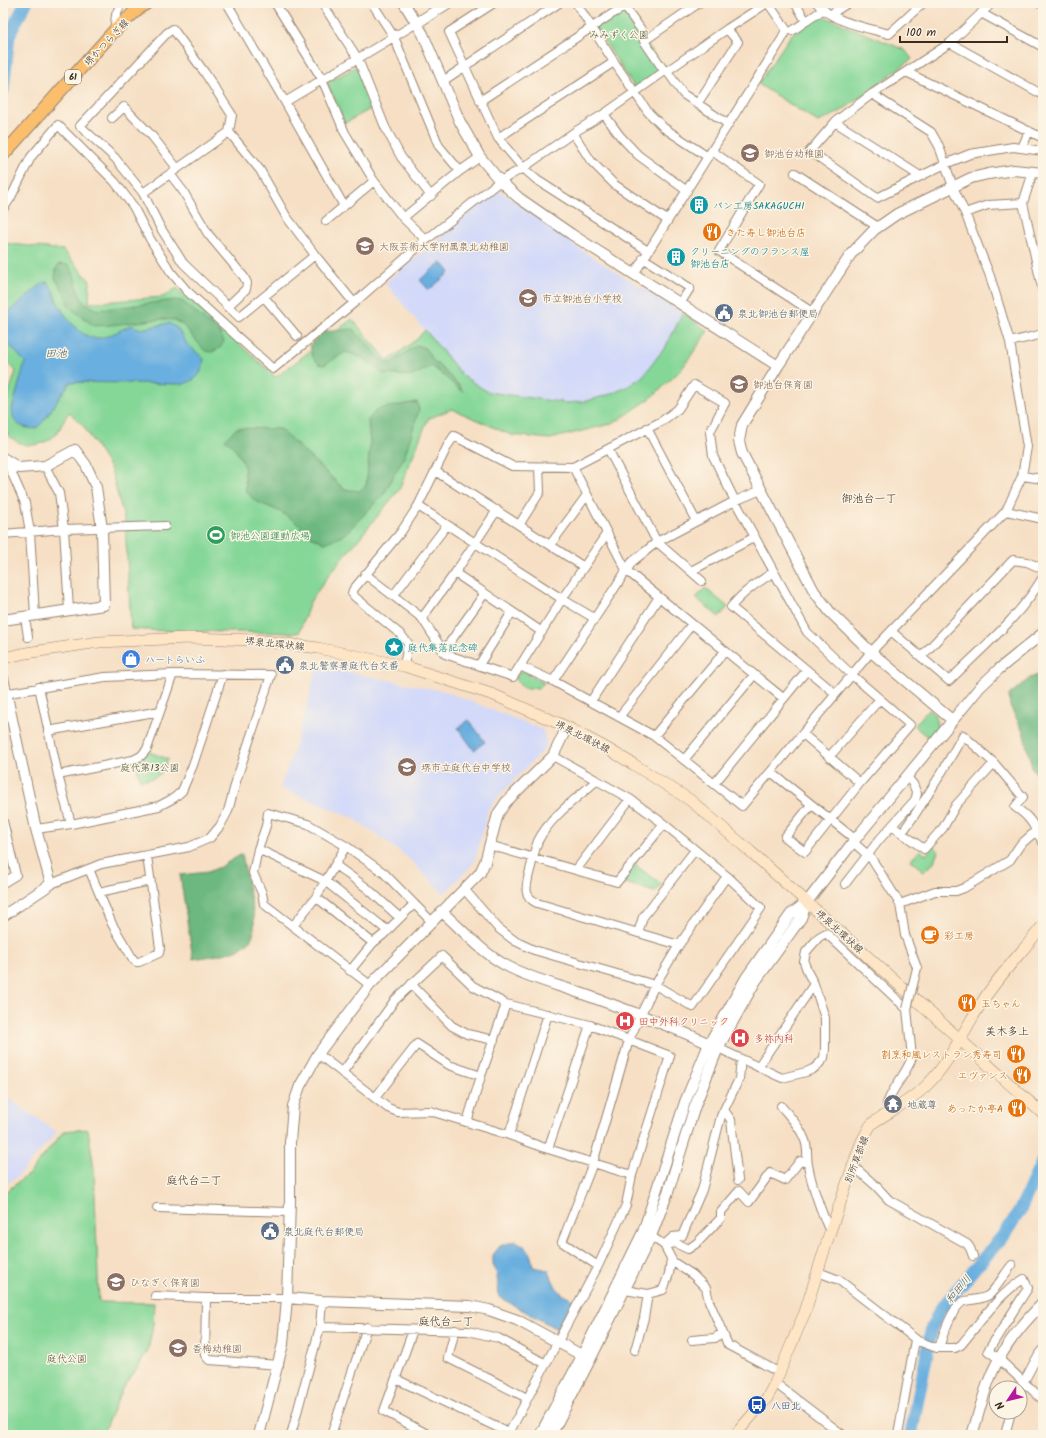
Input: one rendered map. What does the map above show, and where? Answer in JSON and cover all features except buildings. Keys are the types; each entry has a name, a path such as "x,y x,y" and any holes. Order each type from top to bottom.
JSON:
{"main road":[{"name":"堺かつらぎ線","path":"3,155 114,31 139,8 147,3"},
{"name":"堺泉北環状線","path":"3,658 99,642 188,638 257,640 318,648 404,666 494,694 567,727 633,764 690,800 722,826 1043,1114"},
{"name":"別所草部線","path":"735,1435 767,1398 780,1373 805,1312 830,1232 853,1166 861,1144 870,1126 916,1094 937,1073 986,996 1043,925"}],"street":[{"path":"114,31 116,15 121,3"},
{"path":"227,3 344,206"},
{"path":"276,3 322,79 345,133 374,181 403,218 426,240"},
{"path":"322,3 358,58 385,127 401,157 431,196"},
{"path":"372,3 394,37 439,146 460,171"},
{"path":"404,3 423,34 460,122 480,157 500,181 519,198 680,304 778,366"},
{"path":"285,102 448,3"},
{"path":"494,3 449,32 498,138 523,168 537,180 646,255 690,288 680,304"},
{"path":"443,80 559,3"},
{"path":"576,3 648,112 664,128 760,184 719,251 812,312"},
{"path":"699,3 644,41 683,94 728,124"},
{"path":"3,209 10,199 31,157 58,125 115,182 133,206 150,240 171,272 188,291 273,369 354,303 426,240 500,181 523,168 573,133 604,114 767,3 786,29 782,39 634,274"},
{"path":"795,3 806,21"},
{"path":"817,3 836,18 889,34 923,3"},
{"path":"792,31 806,21 848,3"},
{"path":"992,3 950,43 872,94 835,122 810,150 877,198 945,164 970,154 1013,146 1043,151"},
{"path":"1039,3 1043,5"},
{"path":"480,101 592,28 624,5 647,38"},
{"path":"981,14 1043,47"},
{"path":"143,193 229,132 232,115 205,73 173,29 167,33 80,126 115,158 143,193 160,227 182,263 227,307 239,316 315,255"},
{"path":"697,104 738,42 727,29"},
{"path":"950,43 1043,95"},
{"path":"498,138 614,62"},
{"path":"906,72 1043,138"},
{"path":"520,666 553,681 654,736 742,806 871,652 1006,510 1022,476 1027,448 1010,342 990,276 953,187 939,146 931,132 872,94"},
{"path":"112,118 124,107 152,136 177,168"},
{"path":"604,114 620,136 638,155 687,191"},
{"path":"835,122 920,176"},
{"path":"1022,148 1029,131"},
{"path":"229,132 260,170 286,216 354,303"},
{"path":"573,133 591,161 615,185 667,220"},
{"path":"403,218 460,171 480,157"},
{"path":"952,720 871,652 830,612 814,591 742,453 739,441 742,425 812,312 851,254 878,227 897,214 972,178 1014,170 1038,173 1024,203 1043,292"},
{"path":"170,174 183,191 208,234 244,277 247,283 246,289 227,307"},
{"path":"795,174 878,227"},
{"path":"326,221 374,181"},
{"path":"965,213 988,205 1024,203"},
{"path":"171,272 182,263"},
{"path":"264,297 297,336"},
{"path":"1010,342 1043,334"},
{"path":"404,666 408,643 400,634 352,593 365,574 401,532 418,506 448,445 454,436 512,466 573,467 662,421 678,408 694,385 725,403 710,432 713,456 734,501 807,632 852,675 910,724 804,852 785,837 811,805"},
{"path":"647,428 696,521"},
{"path":"608,449 657,542 702,581"},
{"path":"3,620 104,605 102,529 96,487 86,465 75,450 45,466 19,468 5,459"},
{"path":"5,459 25,503 30,532 30,616 28,636"},
{"path":"45,466 59,494 64,529 69,610"},
{"path":"519,525 540,492 539,467"},
{"path":"573,467 626,570 783,698"},
{"path":"435,471 584,567"},
{"path":"1022,476 1043,479"},
{"path":"553,681 632,562 657,542 734,501 761,490"},
{"path":"550,545 587,495"},
{"path":"418,506 594,618"},
{"path":"422,618 455,573 497,510"},
{"path":"1006,510 1043,519"},
{"path":"393,596 447,525"},
{"path":"3,534 64,529 165,526"},
{"path":"365,574 422,618 444,654 513,677 562,599 607,533"},
{"path":"691,571 754,537"},
{"path":"921,658 1013,560 1027,562 1043,569"},
{"path":"774,572 739,597 731,607 836,694"},
{"path":"455,573 542,632"},
{"path":"891,631 949,681 1017,614 1033,595 1043,577"},
{"path":"443,652 485,593"},
{"path":"591,701 659,597"},
{"path":"479,665 512,612"},
{"path":"619,717 692,624"},
{"path":"540,1435 625,1290 647,1234 685,1102 714,1046 746,978 792,914 807,902 854,841 980,687 999,669 1043,633"},
{"path":"654,736 725,651"},
{"path":"714,784 807,670"},
{"path":"58,775 133,760 140,756 147,749 174,674"},
{"path":"3,916 51,884 101,864 189,847 210,838 220,826 228,812 237,778 271,674 174,674 105,677 39,687 5,694"},
{"path":"36,829 71,824 159,806 174,798 182,791 193,765 223,674"},
{"path":"684,760 754,675"},
{"path":"3,678 5,694 36,829 51,884"},
{"path":"39,687 58,775 71,824"},
{"path":"829,757 880,699"},
{"path":"48,731 160,711"},
{"path":"259,1435 279,1365 283,1344 287,1298 290,1142 294,1106 300,1086 318,1054 370,985 480,873 485,862 498,814 506,802 554,756 567,727"},
{"path":"803,734 860,784"},
{"path":"902,833 925,801 963,735 994,763 1024,797 1015,807 1028,817 1043,842"},
{"path":"464,888 498,928 515,941 534,950 655,985 694,1007 761,908 727,876 664,824 630,799 554,756"},
{"path":"892,826 924,850 943,828 956,806 994,763"},
{"path":"771,772 831,820 868,855 900,904 905,935 917,968 907,1009 912,1057 910,1064 889,1096 886,1104 890,1111"},
{"path":"845,884 916,797 917,794 913,784 907,777"},
{"path":"596,781 553,820 538,842 526,886 527,894 530,900 679,945"},
{"path":"576,870 630,799"},
{"path":"370,985 264,904 262,893 254,873 258,849 266,826 268,813 308,824 346,846 384,873 432,922"},
{"path":"3,821 16,875 3,883"},
{"path":"489,845 617,882 664,824"},
{"path":"900,904 935,891 956,891 964,888 1010,860 1020,845 1036,832"},
{"path":"294,926 316,897 346,846"},
{"path":"258,849 325,881 388,931"},
{"path":"638,933 643,917 695,850"},
{"path":"89,869 112,924 132,959 139,962 159,953 160,948 147,856"},
{"path":"335,865 367,888 400,918"},
{"path":"598,1266 562,1242 593,1163 629,1040 655,985 679,945 727,876"},
{"path":"99,892 150,881"},
{"path":"316,897 373,943"},
{"path":"350,971 373,943 388,931 414,904"},
{"path":"441,911 482,948 508,967 535,979 641,1014 782,1078 813,1070 822,1061 825,1049 824,1018 814,984 804,962 806,952 819,937 826,933 907,1009"},
{"path":"342,1073 395,1000 442,956 472,986 506,1004 590,1025 670,1056 632,1174 626,1205 598,1266 508,1434 396,1379"},
{"path":"412,984 452,1026 466,1034 494,1040"},
{"path":"758,1067 814,984"},
{"path":"467,1122 506,1004"},
{"path":"509,1135 548,1014"},
{"path":"548,1149 590,1025"},
{"path":"375,1098 417,1044 448,1065 481,1076"},
{"path":"318,1054 388,1108 398,1112 430,1111 632,1174"},
{"path":"664,1245 673,1237 682,1236 702,1190 721,1116 739,1079 741,1059"},
{"path":"781,1106 798,1126 805,1138 808,1150 807,1163 823,1217 830,1232"},
{"path":"724,1110 731,1120 738,1180"},
{"path":"664,1245 675,1243 688,1249 697,1243 721,1218 721,1212 738,1191 749,1202 770,1173 785,1180 800,1161 807,1163"},
{"path":"853,1166 890,1200 967,1244 970,1248 972,1256"},
{"path":"157,1208 289,1212"},
{"path":"647,1234 664,1245 673,1262 693,1275 706,1288 709,1301 728,1345 780,1373"},
{"path":"551,1435 586,1358 647,1234"},
{"path":"625,1290 648,1294 663,1290 669,1274 671,1259"},
{"path":"938,1348 950,1319 957,1308 965,1301 982,1298 990,1294 1012,1266"},
{"path":"818,1272 838,1280 917,1341 938,1348 955,1348 961,1345 1000,1299 1015,1284 1024,1279 1028,1288 988,1351 1022,1380"},
{"path":"635,1350 644,1318 648,1294"},
{"path":"155,1296 206,1298 287,1298 322,1301 470,1306 489,1310 517,1320 558,1341 586,1358"},
{"path":"206,1298 205,1355 209,1360 279,1365"},
{"path":"291,1435 320,1327 322,1301"},
{"path":"972,1435 984,1396 999,1359 1030,1315 1043,1303"},
{"path":"320,1327 468,1330 498,1338 546,1364"},
{"path":"331,1435 367,1327"},
{"path":"413,1330 384,1412 429,1435"},
{"path":"455,1330 448,1358 528,1398"},
{"path":"692,1340 715,1338 722,1333"},
{"path":"898,1435 917,1341"},
{"path":"1024,1380 1043,1350"},
{"path":"775,1384 843,1435"},
{"path":"1028,1386 1043,1400"},
{"path":"1005,1435 1009,1420"}],"shaded area":[{"name":"市立御池台小学校","path":"499,191 586,253 683,313 666,346 643,376 627,387 611,394 587,401 567,403 488,392 463,376 385,283 490,196"},
{"name":"堺市立庭代台中学校","path":"317,666 447,692 543,730 547,746 488,809 476,858 470,867 444,894 407,857 355,819 280,788 297,741"},
{"path":"3,1095 57,1132 18,1176 3,1186"}],"green space":[{"name":"みみずく公園","path":"623,8 663,69 635,88 595,27"},
{"path":"820,15 905,50 912,59 840,112 818,122 758,84 791,35"},
{"path":"358,65 374,107 345,123 327,83"},
{"path":"3,243 63,250 90,281 89,303 163,297 177,288 276,377 352,319 388,361 417,339 425,330 463,376 488,392 567,403 587,401 611,394 627,387 643,376 666,346 683,313 708,331 681,370 651,398 614,423 550,439 511,435 452,409 428,419 399,490 328,576 310,602 299,633 131,629 125,522 111,470 84,427 69,412 58,432 52,438 35,445 29,445 18,442 12,438 3,427 4,407 16,371 3,359"},
{"path":"59,264 69,265 74,275 79,294 85,303 98,310 174,300 182,301 219,332 224,341 220,348 212,352 205,351 183,325 174,320 162,319 94,326 69,307 65,294 55,278 56,269"},
{"path":"354,329 381,359 387,363 391,363 417,345 425,348 433,360 460,386 463,392 432,366 412,376 383,374 365,359 346,352 324,365 319,364 313,358 310,345 322,332"},
{"path":"417,402 419,410 405,455 384,494 342,536 325,543 307,534 293,520 279,511 255,501 246,491 244,464 235,449 225,439 237,428 280,429 344,489 359,491 366,486 370,444 368,420 378,409"},
{"path":"705,588 728,607 719,617 696,598"},
{"path":"522,671 544,683 538,688 523,688 515,679"},
{"path":"1043,673 1043,783 1032,768 1023,731 1010,706 1009,695 1030,678"},
{"path":"928,710 936,716 937,728 929,738 914,726"},
{"name":"庭代第13公園","path":"149,752 168,759 161,773 155,777 140,780 136,763"},
{"path":"933,846 939,851 934,863 924,871 911,860 920,850 926,855"},
{"path":"242,854 254,917 254,928 251,939 247,944 225,954 193,959 180,875 208,872"},
{"path":"635,865 662,884 655,892 622,882"},
{"name":"庭代公園","path":"88,1129 94,1169 99,1302 154,1303 153,1325 148,1350 137,1369 122,1389 102,1435 3,1435 3,1194 29,1174 64,1131"}],"water":[{"path":"441,262 450,272 429,290 420,280"},
{"name":"田池","path":"47,282 69,320 84,334 90,337 100,338 131,325 141,329 169,323 178,329 187,344 204,359 202,369 196,378 184,384 70,382 43,422 35,429 21,426 14,419 12,409 25,362 3,338 3,318 43,283"},
{"path":"469,720 485,742 474,750 458,728"},
{"path":"516,1241 529,1251 533,1267 548,1270 556,1287 562,1294 574,1300 557,1329 499,1297 497,1275 493,1264 493,1255 500,1246"}],"waterway":[{"path":"3,90 9,35 26,3"},
{"name":"和田川","path":"911,1435 932,1327 940,1310 1006,1232 1019,1212 1043,1160"}],"place":[{"name":"御池台幼稚園","path":"750,153"},
{"name":"パン工房SAKAGUCHI","path":"699,205"},
{"name":"きた寿し御池台店","path":"712,232"},
{"name":"大阪芸術大学附属泉北幼稚園","path":"365,246"},
{"name":"クリーニングのフランス屋 御池台店","path":"676,257"},
{"name":"市立御池台小学校","path":"528,298"},
{"name":"泉北御池台郵便局","path":"724,313"},
{"name":"御池台保育園","path":"739,384"},
{"name":"御池公園運動広場","path":"216,535"},
{"name":"庭代集落記念碑","path":"394,647"},
{"name":"ハートらいふ","path":"131,659"},
{"name":"泉北警察署庭代台交番","path":"285,665"},
{"name":"堺市立庭代台中学校","path":"407,767"},
{"name":"彩工房","path":"930,935"},
{"name":"玉ちゃん","path":"967,1003"},
{"name":"田中外科クリニック","path":"625,1021"},
{"name":"多祢内科","path":"740,1038"},
{"name":"割烹和風レストラン秀寿司","path":"1016,1054"},
{"name":"エヴァンス","path":"1022,1075"},
{"name":"地蔵尊","path":"893,1104"},
{"name":"あったか亭A","path":"1017,1108"},
{"name":"泉北庭代台郵便局","path":"270,1231"},
{"name":"ひなぎく保育園","path":"116,1282"},
{"name":"香梅幼稚園","path":"178,1348"},
{"name":"八田北","path":"757,1405"}],"district":[{"name":"御池台一丁","path":"869,498"},
{"name":"美木多上","path":"1007,1031"},
{"name":"庭代台二丁","path":"194,1180"},
{"name":"庭代台一丁","path":"446,1321"}]}
